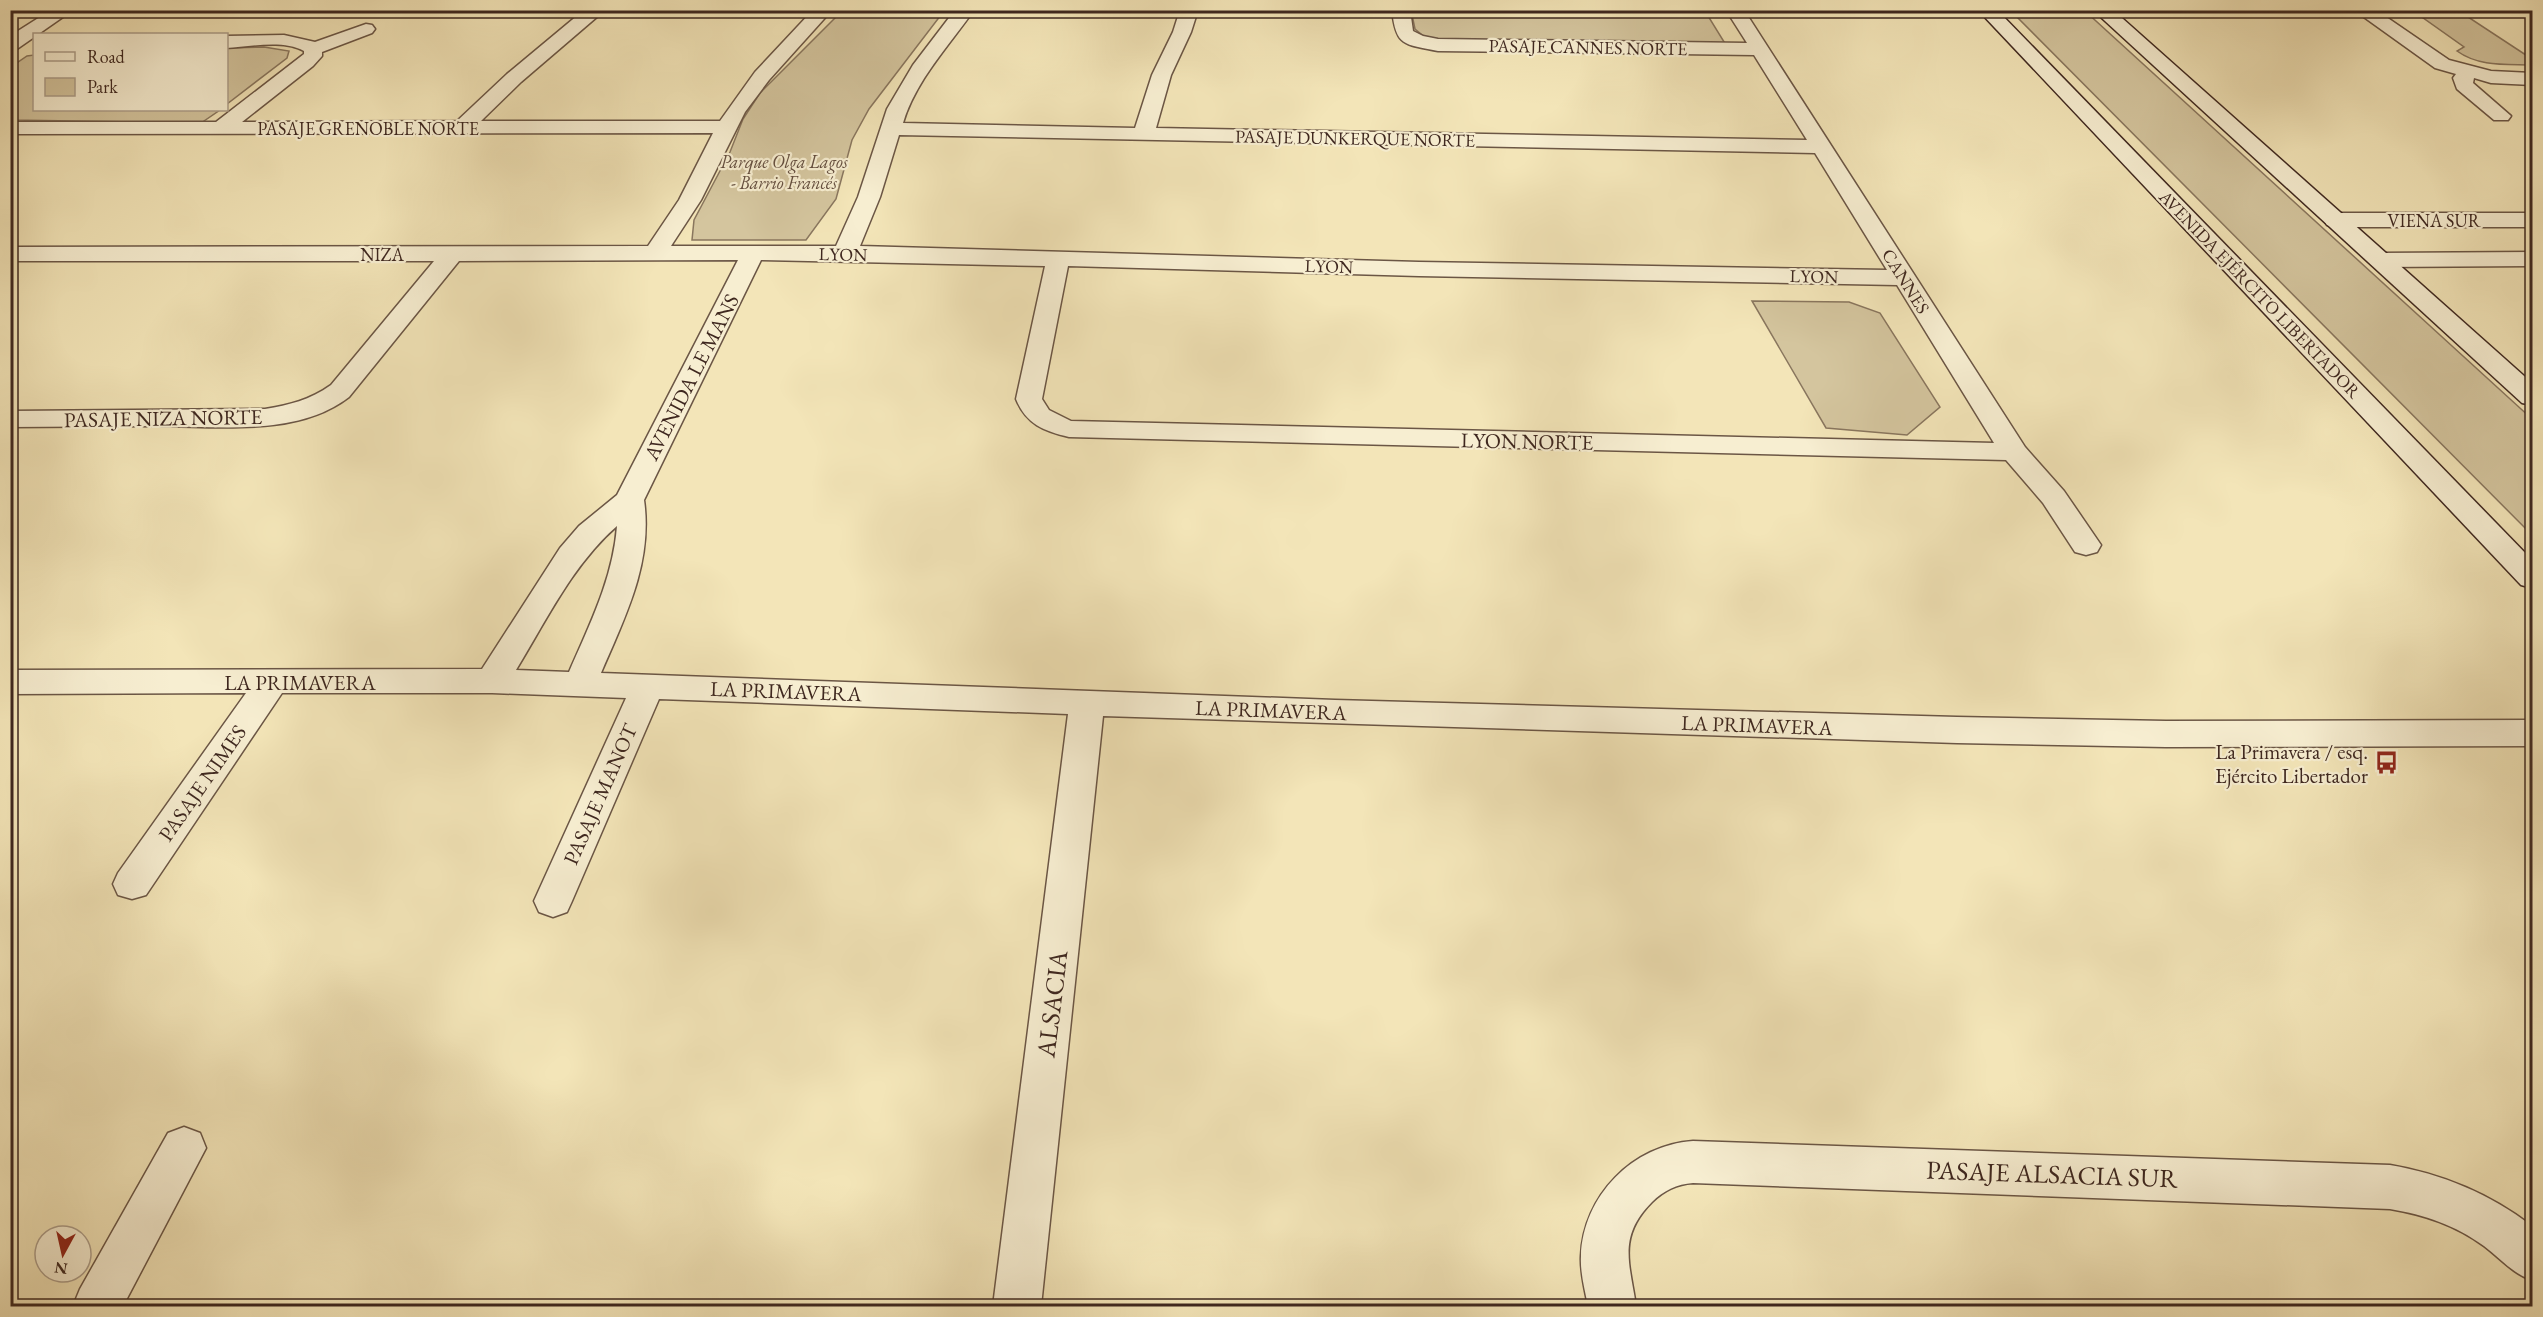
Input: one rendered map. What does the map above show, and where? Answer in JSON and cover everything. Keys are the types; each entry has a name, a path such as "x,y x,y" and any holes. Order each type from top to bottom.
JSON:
{"street":[{"path":"10,47 64,10"},
{"path":"463,127 514,78 596,10"},
{"path":"655,253 690,200 726,127 762,76 823,10"},
{"path":"845,253 869,197 890,129 907,90 965,10"},
{"path":"1144,134 1153,99 1166,66 1179,42 1189,10"},
{"name":"PASAJE CANNES NORTE","path":"1401,10 1404,33 1417,41 1450,46 1759,49"},
{"name":"CANNES","path":"1735,10 2014,452 2054,497 2086,545"},
{"name":"AVENIDA EJÉRCITO LIBERTADOR","path":"1988,10 2532,578"},
{"path":"2102,10 2532,397"},
{"path":"2363,10 2433,59 2468,73 2532,79"},
{"path":"313,50 366,28"},
{"path":"221,128 313,56 313,50 309,45 289,41 228,42"},
{"path":"10,47 33,48"},
{"path":"2468,73 2463,78 2464,85 2501,116"},
{"name":"PASAJE GRENOBLE NORTE","path":"10,128 726,127"},
{"name":"PASAJE DUNKERQUE NORTE","path":"890,129 1821,147"},
{"name":"VIENA SUR","path":"2335,220 2532,220"},
{"name":"NIZA","path":"10,254 753,253"},
{"name":"LYON","path":"753,253 845,253 1419,269 1904,278"},
{"name":"AVENIDA LE MANS","path":"492,681 571,555 590,533 629,500 753,253"},
{"name":"PASAJE NIZA NORTE","path":"10,419 265,417 298,412 340,392 452,254"},
{"name":"LYON NORTE","path":"1058,259 1029,399 1033,410 1042,419 1054,425 1085,431 2014,452"},
{"path":"2380,260 2532,259"},
{"path":"580,684 623,581 630,558 633,524 629,500"},
{"name":"PASAJE NIMES","path":"132,884 272,681"},
{"name":"LA PRIMAVERA","path":"10,682 492,681 1957,730 2166,734 2532,733"},
{"name":"PASAJE MANOT","path":"553,901 648,686"},
{"name":"ALSACIA","path":"1017,1306 1087,702"},
{"path":"97,1306 184,1148"},
{"name":"PASAJE ALSACIA SUR","path":"1612,1306 1604,1256 1610,1224 1626,1196 1651,1174 1684,1163 1721,1162 2420,1190 2451,1201 2482,1217 2513,1239 2532,1257"}],"green space":[{"path":"1411,10 1705,11 1726,45 1464,43 1426,38 1415,29"},
{"name":"Parque Olga Lagos - Barrio Francés","path":"842,11 944,11 869,109 852,140 836,199 806,240 692,240 694,220 730,152 743,119 760,93"},
{"path":"2011,11 2085,11 2532,419 2532,535"},
{"path":"2405,11 2459,11 2532,59 2532,65 2493,64 2474,60 2457,51 2464,47 2416,13"},
{"path":"264,47 289,51 287,58 228,103 228,48"},
{"path":"33,55 33,111 219,111 201,123 11,120 11,67 27,56"},
{"path":"1752,301 1849,302 1880,313 1940,407 1907,435 1826,428"}],"place":[{"name":"La Primavera / esq. Ejército Libertador","path":"2386,763"}]}
